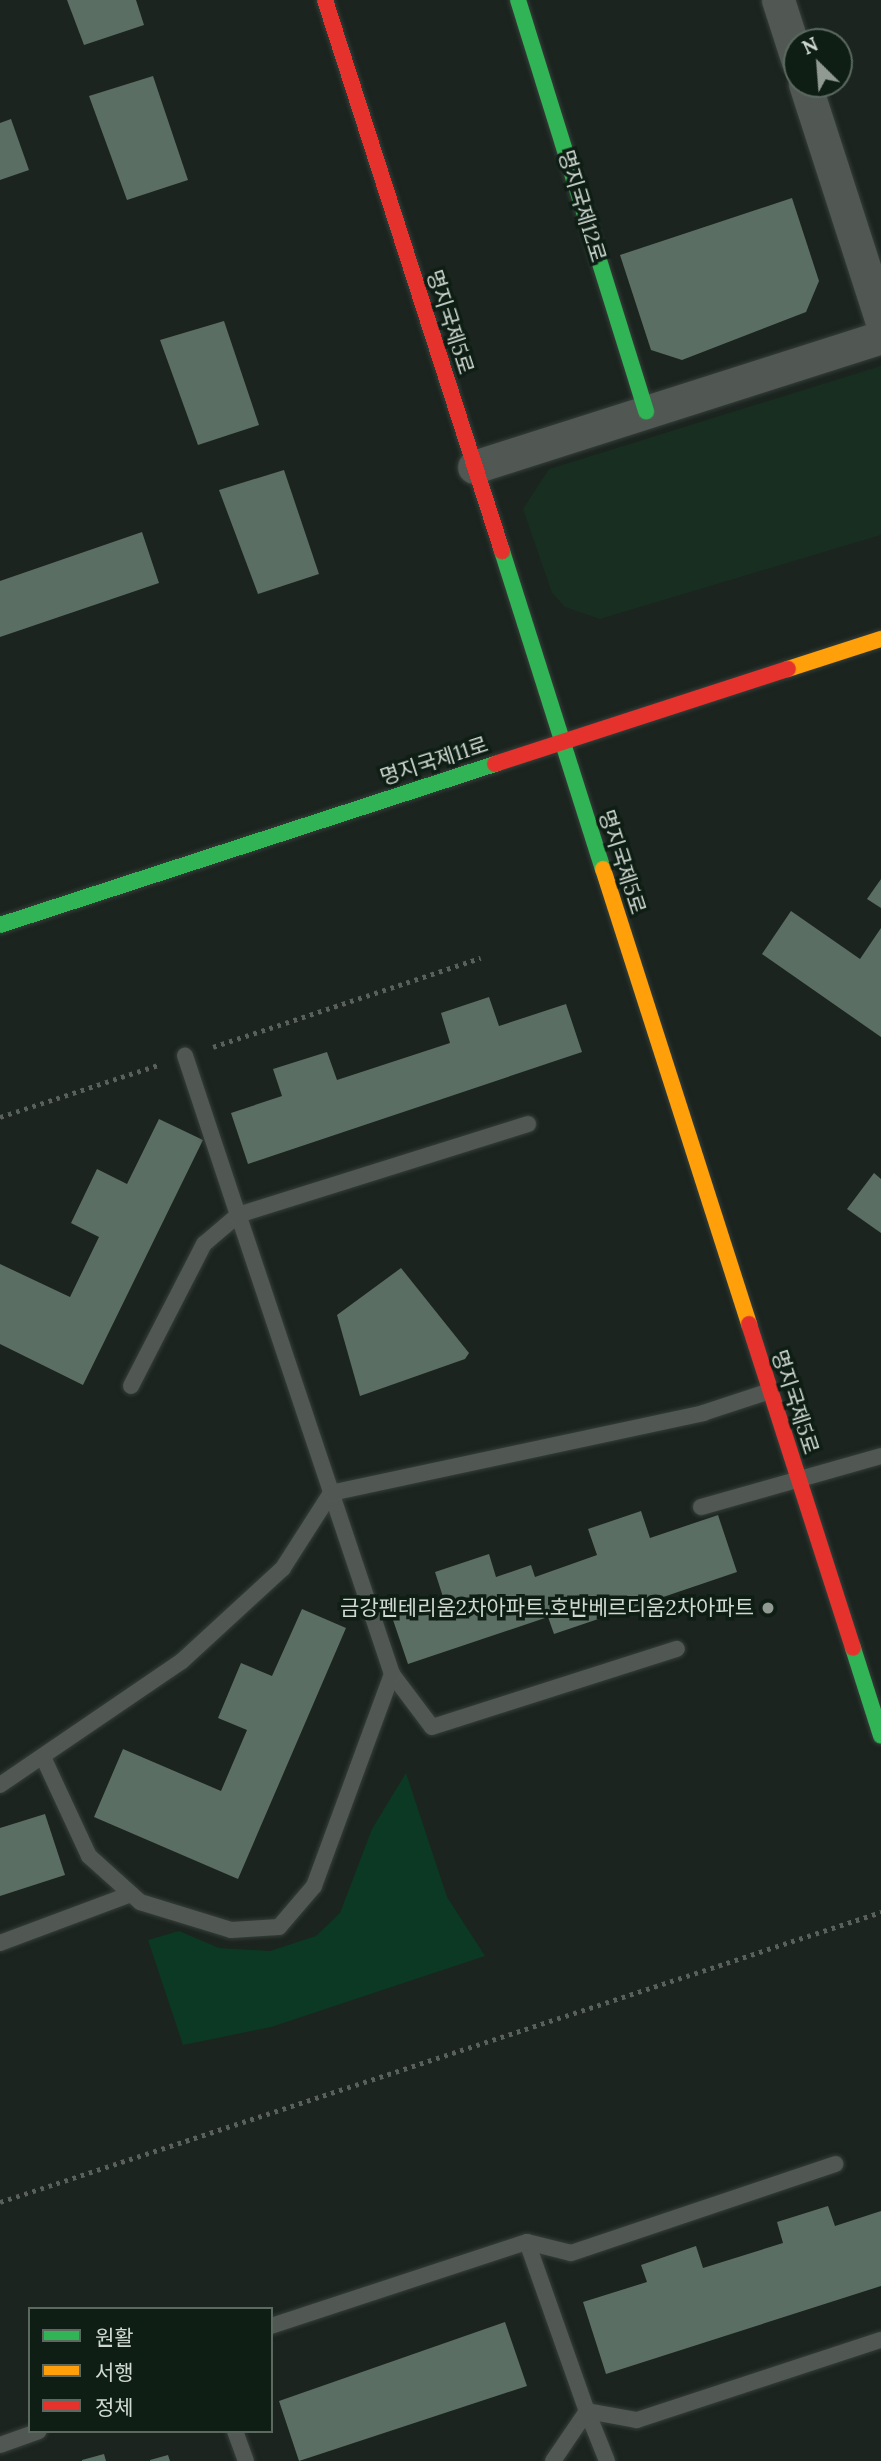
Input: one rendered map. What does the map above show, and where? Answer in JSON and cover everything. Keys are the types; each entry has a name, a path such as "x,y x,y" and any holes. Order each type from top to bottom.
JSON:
{"street":[{"name":"명지국제5로","path":"326,0 561,742 881,1736"},
{"name":"명지국제12로","path":"518,0 646,412"},
{"path":"778,0 787,28"},
{"path":"810,98 881,319"},
{"path":"474,467 881,337"},
{"name":"명지국제11로","path":"0,925 881,639"}],"lane":[{"path":"185,1056 392,1674 432,1727 677,1649"},
{"path":"131,1386 204,1244 238,1215 528,1124"},
{"path":"0,1785 182,1661 283,1568 331,1493 703,1413 770,1391"},
{"path":"701,1507 799,1482 881,1456"},
{"path":"43,1757 89,1856 140,1902 231,1930 279,1927 314,1886 392,1674"},
{"path":"0,1943 131,1894"},
{"path":"273,2325 527,2242 571,2253 835,2164"},
{"path":"527,2242 607,2461"},
{"path":"587,2410 637,2420 881,2340"},
{"path":"553,2461 587,2410"},
{"path":"0,2445 33,2433"},
{"path":"236,2433 246,2461"}],"path":[{"path":"0,1117 481,958"},
{"path":"0,2202 881,1912"}],"shaded area":[{"path":"881,366 881,535 600,619 565,607 552,593 523,509 549,469"}],"green space":[{"path":"406,1773 447,1897 485,1956 271,2027 183,2045 148,1940 179,1931 219,1948 270,1951 316,1936 340,1913 372,1829"}],"building":[{"path":"67,0 136,0 144,25 84,45"},
{"path":"153,76 188,180 127,200 89,96"},
{"path":"11,119 29,170 0,180 0,123"},
{"path":"792,198 819,281 806,312 682,360 651,350 620,255"},
{"path":"224,321 259,425 198,445 160,340"},
{"path":"284,470 319,574 258,594 219,490"},
{"path":"142,532 159,583 0,637 0,581"},
{"path":"881,879 881,908 867,899"},
{"path":"791,911 860,959 881,928 881,1037 762,954"},
{"path":"489,997 499,1026 566,1004 582,1052 248,1164 231,1113 282,1096 273,1069 327,1052 337,1080 450,1043 441,1013"},
{"path":"159,1119 203,1140 83,1385 0,1344 0,1264 70,1297 99,1237 71,1223 97,1169 127,1184"},
{"path":"874,1173 881,1179 881,1233 847,1209"},
{"path":"401,1268 469,1353 465,1359 360,1396 337,1315"},
{"path":"641,1511 650,1538 718,1515 737,1572 554,1634 548,1617 408,1664 392,1617 444,1600 435,1572 489,1554 496,1577 531,1565 535,1577 597,1555 588,1529"},
{"path":"302,1609 346,1628 238,1879 94,1817 123,1749 221,1791 247,1730 218,1718 241,1663 272,1676"},
{"path":"45,1814 65,1875 0,1896 0,1828"},
{"path":"828,2206 835,2226 881,2211 881,2286 606,2374 583,2302 647,2282 641,2265 696,2246 703,2268 783,2243 777,2222"},
{"path":"505,2322 527,2386 299,2461 279,2401"},
{"path":"104,2454 106,2461 82,2461 82,2460"},
{"path":"168,2455 170,2461 150,2461 150,2460"}],"traffic: fast":[{"path":"518,0 646,412"},
{"path":"502,551 603,869"},
{"path":"0,925 495,764"},
{"path":"853,1648 881,1736"}],"traffic: slow":[{"path":"788,669 881,639"},
{"path":"603,869 749,1324"}],"traffic: jam":[{"path":"325,0 502,551"},
{"path":"495,764 788,669"},
{"path":"749,1324 853,1648"}],"place":[{"name":"금강펜테리움2차아파트.호반베르디움2차아파트","path":"768,1608"}]}
